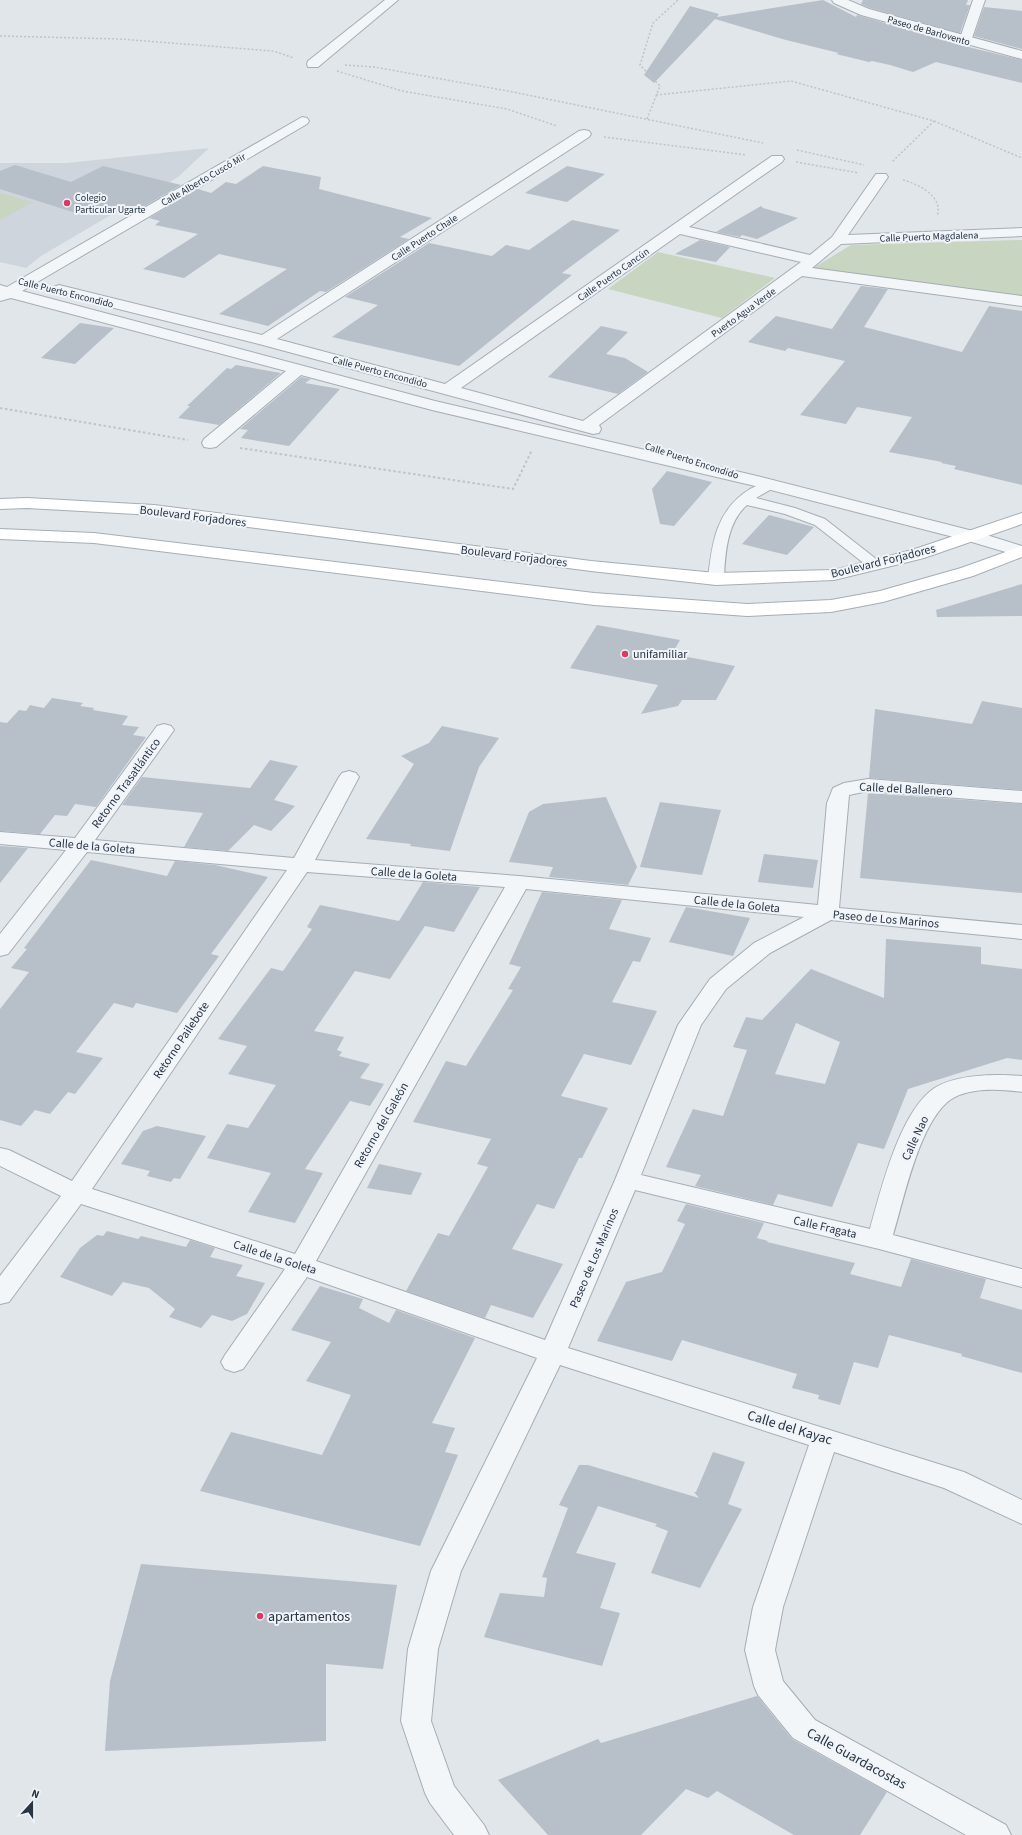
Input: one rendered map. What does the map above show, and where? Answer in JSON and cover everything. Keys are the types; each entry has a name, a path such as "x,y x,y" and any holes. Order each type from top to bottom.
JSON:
{"main road":[{"name":"Boulevard Forjadores","path":"0,504 27,503 154,510 591,566 716,579 834,575 918,554 1022,518"},
{"path":"0,534 94,538 594,599 747,610 831,606 884,596 967,572 1022,551"}],"street":[{"path":"313,64 392,0"},
{"name":"Paseo de Barlovento","path":"838,0 865,12 965,41 1022,55"},
{"path":"965,41 979,0"},
{"name":"Calle Alberto Cuscó Mir","path":"3,293 26,282 302,120"},
{"name":"Calle Puerto Chale","path":"264,340 584,134"},
{"name":"Calle Puerto Cancún","path":"450,389 777,159"},
{"name":"Puerto Agua Verde","path":"586,427 799,271 837,240 881,177"},
{"path":"678,229 813,260"},
{"name":"Calle Puerto Magdalena","path":"837,240 1022,232"},
{"path":"799,271 1022,301"},
{"name":"Calle Puerto Encondido","path":"0,275 264,340 450,389 586,427 763,482"},
{"name":"Calle Puerto Encondido","path":"3,293 540,432 763,482 971,536 1022,551"},
{"path":"210,443 298,369"},
{"path":"448,409 467,394"},
{"name":"Retorno Trasatlántico","path":"0,949 82,844 164,730"},
{"name":"Retorno Pailebote","path":"0,1295 76,1192 301,865 349,777"},
{"name":"Calle del Ballenero","path":"828,913 836,803 840,792 851,787 868,785 1022,797"},
{"name":"Calle de la Goleta","path":"0,838 82,844 301,865 519,882 828,913"},
{"name":"Retorno del Galeón","path":"234,1362 300,1265 519,882"},
{"name":"Paseo de Los Marinos","path":"472,1835 441,1793 416,1721 423,1649 446,1571 553,1353 627,1180 690,1025 718,984 762,948 828,913 1022,932"},
{"name":"Calle Nao","path":"879,1240 908,1147 922,1119 942,1095 973,1083 1022,1084"},
{"name":"Calle de la Goleta","path":"0,1156 76,1192 300,1265 553,1353"},
{"name":"Calle Fragata","path":"627,1180 879,1240 1022,1278"},
{"name":"Calle del Kayac","path":"553,1353 954,1480 1022,1513"},
{"name":"Calle Guardacostas","path":"824,1438 768,1607 760,1650 769,1686 804,1729 995,1835"}],"lane":[{"path":"716,579 718,552 724,529 738,504 746,500 763,482"},
{"path":"746,500 790,511 820,522 875,565"}],"path":[{"path":"647,120 660,86 640,66 653,22 678,0"},
{"path":"0,36 120,39 273,51 402,91 507,109 584,134 777,159 906,180"},
{"path":"313,64 374,67 767,144"},
{"path":"656,95 791,81 934,121 1022,158"},
{"path":"889,164 934,121"},
{"path":"797,150 869,166"},
{"path":"900,178 932,195 938,202 940,209 936,219"},
{"path":"0,408 210,443 513,489 540,432"}],"shaded area":[{"name":"Colegio Particular Ugarte","path":"209,148 178,177 158,190 109,216 41,256 26,268 0,262 0,163 67,163"}],"green space":[{"path":"0,193 33,202 0,220"},
{"path":"1022,240 1022,298 810,270 851,245"},
{"path":"658,252 775,278 722,318 608,289"}],"building":[{"path":"823,0 856,17 857,15 964,46 1022,60 1022,83 936,62 913,72 890,65 872,61 869,62 836,54 839,53 786,40 715,19 654,83 644,75 690,6 719,14 717,17"},
{"path":"863,0 968,0 966,5 970,5 960,33 870,8 861,4"},
{"path":"984,7 1022,11 1022,49 974,36"},
{"path":"15,165 71,182 103,166 181,185 131,214 101,206 88,213 79,211 76,213 0,189 0,171"},
{"path":"263,166 321,177 319,189 432,218 400,237 409,239 326,292 320,291 268,326 219,314 287,269 219,254 184,278 143,269 198,234 155,225 160,221 149,218 198,189 211,193 226,182 236,184"},
{"path":"567,166 605,174 567,202 525,193"},
{"path":"761,206 763,208 798,218 757,239 742,235 740,237 716,232"},
{"path":"572,220 620,230 562,273 572,275 459,366 332,337 378,305 345,297 429,243 492,256 506,245 529,250"},
{"path":"700,240 730,247 716,262 675,254"},
{"path":"861,286 888,289 864,327 962,352 989,306 1022,311 1022,485 954,469 956,466 941,463 942,462 889,452 912,417 857,407 846,424 800,415 845,361 788,348 785,351 748,342 776,316 832,329"},
{"path":"80,323 114,328 75,364 41,358"},
{"path":"601,326 628,332 606,354 625,358 648,372 618,394 548,377"},
{"path":"236,365 281,373 219,425 178,418 190,406 187,406 227,368 231,369"},
{"path":"301,377 311,379 305,383 340,389 289,446 241,438 248,430 240,429"},
{"path":"667,471 712,482 674,526 660,524 652,489"},
{"path":"769,515 814,527 787,555 742,544"},
{"path":"1022,584 1022,616 937,617 936,610"},
{"path":"597,625 680,640 672,654 735,666 716,700 682,700 678,706 641,714 658,685 570,668"},
{"path":"52,698 83,703 80,706 94,708 93,710 128,716 122,725 139,727 133,735 146,737 96,807 75,804 67,816 55,815 40,834 0,831 0,722 7,723 19,710 26,711 30,705 44,708"},
{"path":"982,701 1022,708 1022,790 869,778 875,709 972,724"},
{"path":"442,726 499,738 479,767 450,851 410,846 411,844 366,839 414,764 401,756 429,743"},
{"path":"270,760 298,766 274,800 295,806 271,831 254,825 228,851 184,847 203,813 122,805 142,777 250,788"},
{"path":"868,793 1022,804 1022,893 860,878"},
{"path":"606,797 637,867 628,885 549,877 553,867 509,862 529,812 543,804"},
{"path":"660,802 721,810 702,875 640,867"},
{"path":"0,846 28,848 0,883"},
{"path":"764,854 818,860 813,888 758,882"},
{"path":"91,860 167,876 175,861 215,865 268,877 211,954 219,956 177,1013 136,1003 133,1008 114,1003 76,1052 103,1058 75,1094 68,1092 50,1114 35,1110 21,1126 0,1120 0,1009 29,972 11,968 27,949 24,948"},
{"path":"423,882 480,887 454,932 425,926 390,979 355,971 314,1031 344,1037 337,1050 342,1052 339,1056 370,1064 360,1078 384,1084 370,1106 350,1101 305,1169 323,1173 295,1223 248,1212 271,1173 207,1158 227,1124 248,1128 276,1085 228,1074 247,1046 218,1039 271,968 283,971 312,929 307,927 320,905 399,921"},
{"path":"542,892 622,900 609,929 651,938 640,962 633,961 612,1002 657,1011 631,1065 584,1054 561,1096 608,1108 582,1158 579,1158 554,1209 537,1204 512,1249 563,1264 533,1318 491,1305 485,1318 406,1291 438,1233 449,1236 488,1167 477,1164 491,1139 413,1122 446,1061 466,1066 513,990 508,989 521,967 509,964"},
{"path":"686,907 750,918 733,956 669,942"},
{"path":"886,939 981,947 981,964 1022,969 1022,1060 1007,1058 908,1089 884,1149 858,1143 832,1207 778,1194 773,1205 695,1186 701,1175 666,1167 693,1109 723,1116 747,1050 733,1047 746,1017 762,1020 811,969 884,998","holes":["796,1023 840,1042 825,1084 775,1074"]},
{"path":"157,1126 206,1136 180,1179 174,1178 171,1182 147,1176 150,1171 121,1164 143,1131"},
{"path":"379,1164 422,1173 411,1195 367,1188"},
{"path":"686,1204 764,1223 757,1238 768,1241 767,1242 855,1263 850,1274 901,1287 911,1259 986,1279 980,1298 1022,1310 1022,1373 961,1356 962,1354 889,1335 878,1368 854,1362 840,1405 818,1399 819,1395 792,1388 797,1374 682,1340 672,1361 597,1341 626,1282 662,1272 685,1224 677,1221"},
{"path":"107,1231 138,1239 141,1236 186,1247 190,1240 215,1248 210,1257 243,1265 236,1276 265,1283 247,1314 232,1321 212,1315 201,1328 169,1317 175,1309 149,1288 123,1282 112,1296 60,1277 80,1248 97,1235 103,1236"},
{"path":"320,1286 363,1299 359,1308 389,1323 396,1310 475,1338 432,1423 455,1428 445,1452 458,1455 420,1546 200,1491 231,1432 322,1455 351,1395 306,1381 331,1342 291,1330"},
{"path":"713,1452 745,1462 728,1504 742,1509 700,1588 651,1573 668,1531 655,1526 657,1524 598,1506 576,1553 616,1563 600,1608 620,1613 602,1666 484,1637 500,1593 544,1597 547,1578 542,1577 568,1508 559,1505 579,1465 588,1465 699,1498 694,1492 696,1492"},
{"path":"141,1564 397,1585 383,1669 326,1664 326,1741 105,1751 110,1681"},
{"path":"757,1696 792,1739 887,1792 860,1835 794,1835 717,1791 708,1798 686,1789 641,1835 548,1835 498,1780 598,1739 601,1743"}],"place":[{"name":"Colegio Particular Ugarte","path":"67,203"},
{"name":"unifamiliar","path":"625,654"},
{"name":"apartamentos","path":"260,1616"}]}
